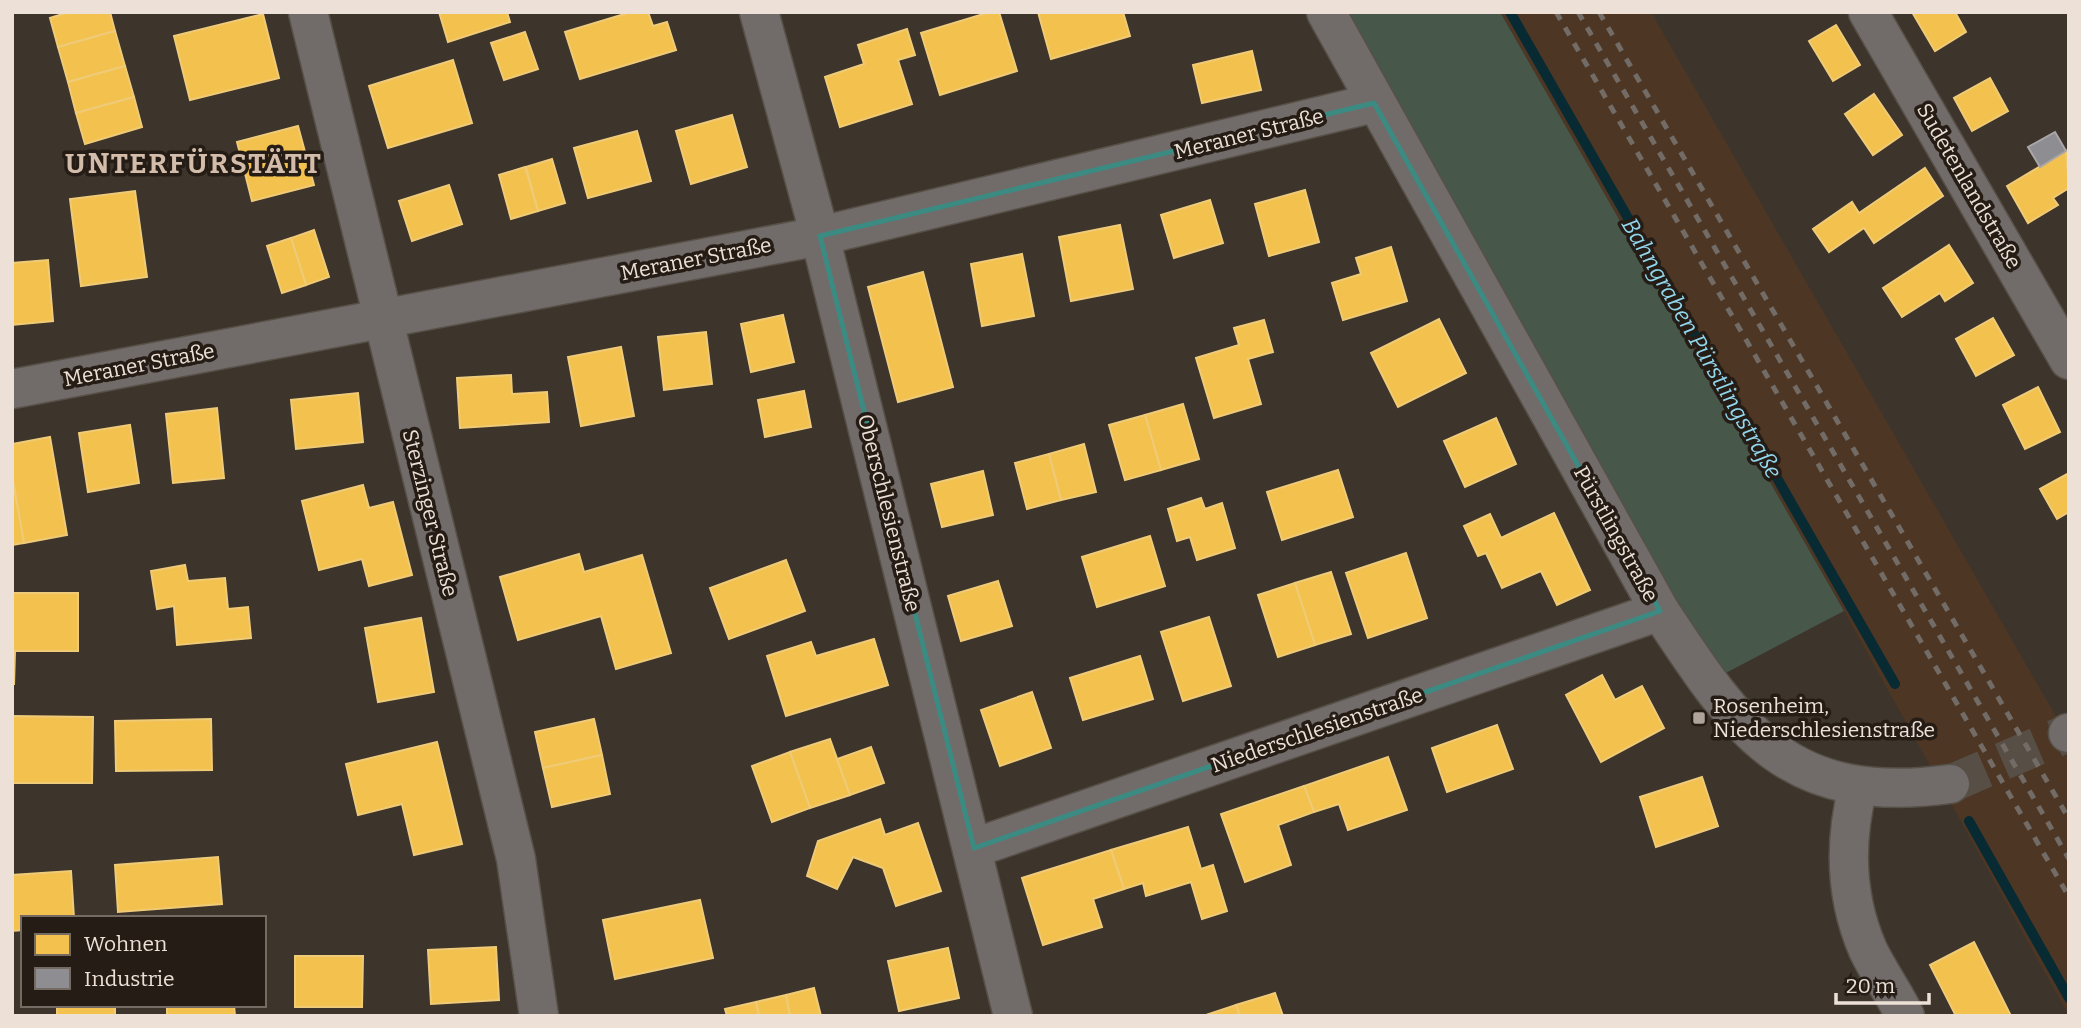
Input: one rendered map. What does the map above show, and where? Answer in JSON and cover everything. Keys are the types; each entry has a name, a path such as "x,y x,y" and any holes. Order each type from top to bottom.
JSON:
{"street":[{"name":"Sterzinger Straße","path":"308,12 516,859 539,1016"},
{"name":"Oberschlesienstraße","path":"759,12 820,236 974,848 1013,1016"},
{"name":"Pürstlingstraße","path":"1326,12 1374,103 1660,611 1711,690 1739,723 1775,753 1810,772 1858,787 1907,790 1950,784"},
{"name":"Sudetenlandstraße","path":"1868,12 2059,320 2069,360"},
{"name":"Meraner Straße","path":"12,389 820,236 1374,103"},
{"name":"Niederschlesienstraße","path":"974,848 1660,611"},
{"path":"1858,787 1851,816 1847,857 1853,907 1868,950 1903,1012"}],"highlighted area":[{"path":"1374,103 1660,611 974,848 820,236"}],"shaded area":[{"path":"1500,12 1651,12 2069,739 2069,1016 1844,611"}],"green space":[{"path":"1342,12 1500,12 1844,611 1722,675 1674,606"}],"building: Wohnen":[{"path":"69,12 110,12 115,31 58,47 50,18"},
{"path":"439,12 507,12 510,22 448,42"},
{"path":"631,12 648,12 653,26 667,22 676,50 580,79 565,32"},
{"path":"990,12 999,12 1017,71 940,95 921,33"},
{"path":"1038,12 1123,12 1130,36 1051,59"},
{"path":"1912,12 1955,12 1966,32 1935,51"},
{"path":"263,14 279,78 190,100 174,36"},
{"path":"1836,25 1860,65 1833,81 1809,41"},
{"path":"907,29 915,55 898,60 912,104 840,127 825,77 864,64 858,45"},
{"path":"115,31 125,66 68,82 58,47"},
{"path":"525,32 538,69 504,80 491,43"},
{"path":"1252,51 1261,90 1202,103 1193,65"},
{"path":"453,60 472,123 388,148 369,86"},
{"path":"125,66 134,97 76,113 68,82"},
{"path":"1990,78 2008,111 1972,131 1954,98"},
{"path":"1874,94 1902,135 1873,155 1845,114"},
{"path":"134,97 142,127 85,144 76,113"},
{"path":"732,115 747,167 691,184 676,131"},
{"path":"298,126 314,185 252,201 237,142"},
{"path":"637,131 651,181 588,198 574,148"},
{"path":"2066,151 2069,188 2053,198 2058,205 2028,223 2007,186"},
{"path":"552,159 565,203 538,211 526,167"},
{"path":"525,167 538,211 511,219 499,175"},
{"path":"1925,168 1943,196 1874,243 1864,228 1829,252 1813,229 1852,202 1859,213"},
{"path":"449,185 462,224 412,241 399,201"},
{"path":"1305,190 1319,242 1269,256 1255,204"},
{"path":"135,191 147,277 81,286 70,199"},
{"path":"1210,200 1223,243 1174,258 1161,215"},
{"path":"1120,225 1133,289 1071,301 1059,237"},
{"path":"314,230 329,277 306,285 291,238"},
{"path":"291,238 306,285 282,293 267,246"},
{"path":"1949,245 1973,283 1945,301 1940,293 1902,317 1883,288"},
{"path":"1391,247 1407,301 1343,320 1332,283 1361,274 1356,258"},
{"path":"1022,254 1034,316 982,326 971,264"},
{"path":"48,260 53,321 12,325 12,263"},
{"path":"923,272 953,387 898,402 868,287"},
{"path":"783,315 794,362 751,372 741,324"},
{"path":"1993,318 2014,355 1976,376 1956,339"},
{"path":"1439,319 1466,373 1398,407 1371,353"},
{"path":"1264,320 1273,352 1248,359 1261,404 1214,418 1196,358 1239,345 1234,328"},
{"path":"706,332 712,384 664,390 658,337"},
{"path":"621,347 634,416 581,426 568,357"},
{"path":"511,375 512,394 547,392 549,422 460,428 457,378"},
{"path":"2038,387 2060,432 2025,449 2003,405"},
{"path":"804,391 811,427 765,437 758,400"},
{"path":"358,393 363,442 296,449 291,400"},
{"path":"1183,404 1199,459 1161,470 1145,415"},
{"path":"217,408 224,478 173,483 166,414"},
{"path":"1145,415 1161,470 1125,480 1109,425"},
{"path":"1496,418 1516,464 1465,487 1444,441"},
{"path":"130,425 139,483 88,492 79,433"},
{"path":"50,437 67,535 24,543 12,476 12,444"},
{"path":"1084,444 1096,492 1061,500 1049,454"},
{"path":"1049,454 1061,500 1027,509 1015,463"},
{"path":"1338,470 1353,517 1282,540 1267,492"},
{"path":"983,471 993,515 942,527 931,484"},
{"path":"2069,473 2069,512 2057,519 2040,489"},
{"path":"12,476 24,543 12,545"},
{"path":"363,485 369,508 393,502 412,575 369,586 362,559 319,570 302,501"},
{"path":"1201,498 1205,509 1222,503 1235,548 1197,560 1190,537 1177,541 1168,509"},
{"path":"1554,513 1590,590 1557,605 1541,571 1502,588 1486,553 1478,556 1464,526 1490,514 1501,538"},
{"path":"1150,536 1165,586 1097,607 1082,557"},
{"path":"1406,553 1427,618 1368,638 1346,573"},
{"path":"579,554 584,572 642,555 671,653 616,669 601,616 518,640 500,577"},
{"path":"786,560 805,611 729,639 710,588"},
{"path":"185,565 188,581 225,578 228,609 248,607 251,638 177,645 174,606 157,609 151,571"},
{"path":"1331,572 1351,634 1315,645 1295,583"},
{"path":"998,581 1012,626 961,641 948,596"},
{"path":"1295,583 1315,645 1278,657 1258,595"},
{"path":"12,593 78,593 78,651 15,651 14,685"},
{"path":"1209,617 1231,686 1183,701 1161,632"},
{"path":"421,618 434,692 378,702 365,628"},
{"path":"874,639 888,685 786,716 767,656 811,642 816,656"},
{"path":"1140,656 1153,699 1083,720 1070,678"},
{"path":"1602,675 1615,700 1642,686 1664,728 1601,762 1566,695"},
{"path":"1032,692 1051,748 1000,766 981,710"},
{"path":"12,716 93,717 92,783 12,783"},
{"path":"211,719 212,770 116,771 115,721"},
{"path":"594,719 602,755 543,768 535,732"},
{"path":"1497,725 1513,769 1447,792 1432,748"},
{"path":"830,739 850,795 810,808 790,752"},
{"path":"437,742 462,844 414,855 402,804 358,815 346,764"},
{"path":"871,747 884,783 850,795 837,759"},
{"path":"790,752 810,808 772,822 752,766"},
{"path":"602,755 610,794 552,807 543,768"},
{"path":"1388,757 1407,810 1348,830 1339,804 1314,812 1304,786"},
{"path":"1702,777 1718,826 1656,847 1640,797"},
{"path":"1304,786 1314,812 1278,825 1291,865 1245,882 1221,814"},
{"path":"880,819 885,835 918,823 941,891 896,906 883,868 853,857 837,889 807,876 818,841"},
{"path":"1188,827 1201,869 1213,865 1227,911 1202,919 1191,882 1146,896 1143,883 1124,889 1111,850"},
{"path":"1111,850 1124,889 1093,899 1102,927 1043,945 1022,878"},
{"path":"218,857 222,904 118,912 115,865"},
{"path":"71,871 74,916 21,916 21,930 12,931 12,875"},
{"path":"700,900 713,958 615,979 603,920"},
{"path":"1974,942 2011,1016 1956,1016 1930,965"},
{"path":"496,947 499,1000 431,1004 428,950"},
{"path":"948,948 959,998 899,1011 888,961"},
{"path":"295,956 363,956 362,1007 295,1007"},
{"path":"814,988 821,1016 790,1016 786,995"},
{"path":"1275,993 1283,1016 1240,1016 1236,1005"},
{"path":"786,995 790,1016 759,1016 756,1002"},
{"path":"756,1002 759,1016 727,1016 725,1009"},
{"path":"1236,1005 1240,1016 1203,1016"},
{"path":"57,1007 115,1007 115,1016 57,1016"},
{"path":"167,1007 234,1007 235,1016 167,1016"}],"building: Industrie":[{"path":"2055,132 2066,151 2040,167 2028,147"}],"waterway":[{"name":"Bahngraben Pürstlingstraße","path":"1510,12 1895,684"},
{"name":"Bahngraben Pürstlingstraße","path":"1969,821 2069,998"}],"tunnel":[{"path":"1950,784 2068,733"}],"railway":[{"path":"1556,12 2069,897"},
{"path":"1578,12 2069,859"},
{"path":"1599,12 2069,819"}],"place":[{"name":"Rosenheim, Niederschlesienstraße","path":"1699,718"}],"district":[{"name":"UNTERFÜRSTÄTT","path":"194,163"}]}
